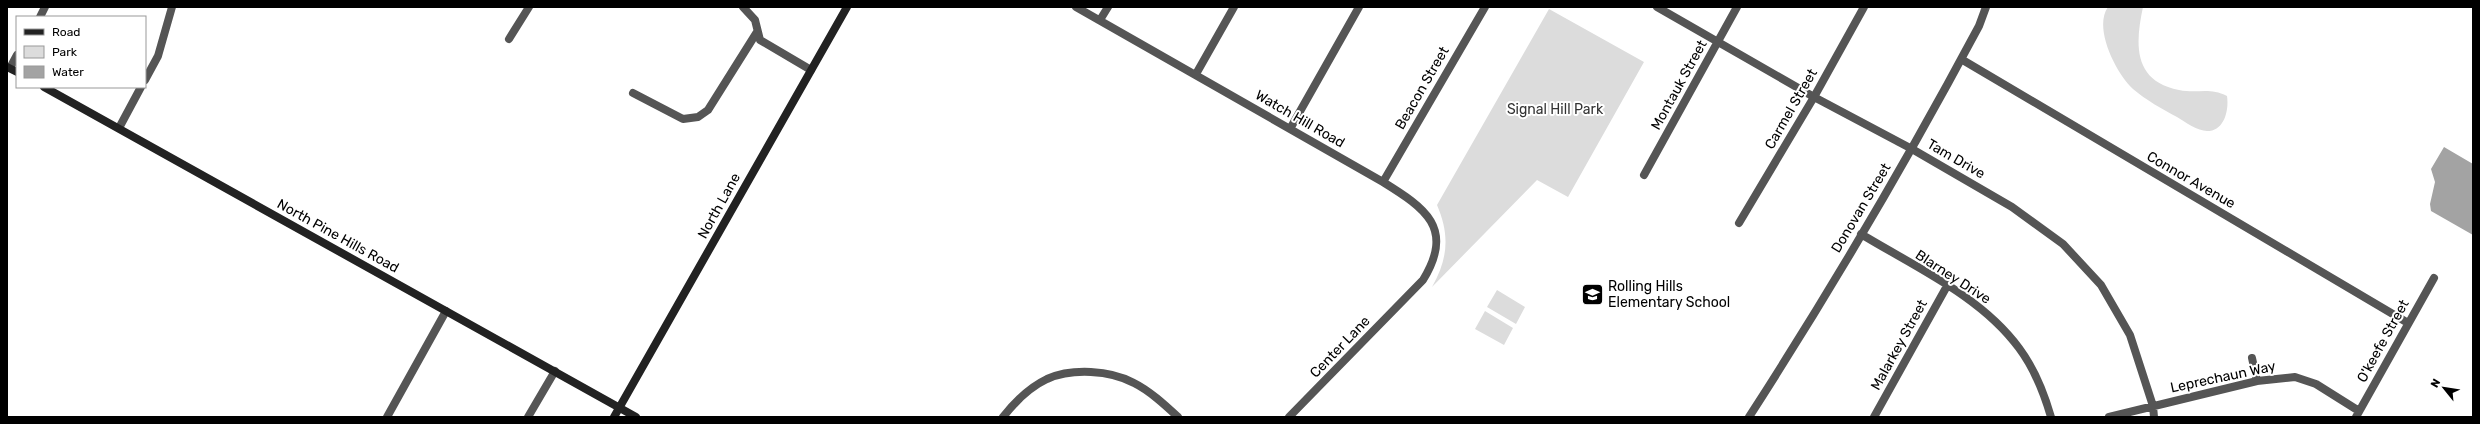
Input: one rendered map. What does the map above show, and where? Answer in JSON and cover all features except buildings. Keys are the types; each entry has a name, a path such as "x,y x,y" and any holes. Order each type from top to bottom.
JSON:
{"main road":[{"name":"North Lane","path":"614,417 847,7"},
{"name":"North Pine Hills Road","path":"46,88 636,417"}],"street":[{"path":"41,16 46,7"},
{"path":"146,78 158,56 172,7"},
{"path":"509,39 529,7"},
{"path":"743,7 755,20 760,40 811,70"},
{"name":"Watch Hill Road","path":"1076,7 1196,74 1415,202 1430,218 1437,240 1433,264 1423,280 1409,294"},
{"path":"1100,20 1108,7"},
{"path":"1196,74 1234,7"},
{"path":"1290,129 1359,7"},
{"name":"Beacon Street","path":"1382,182 1485,7"},
{"name":"Tam Drive","path":"1657,7 1814,97 1912,149 2012,207 2069,250 2101,285 2130,335 2153,406 2154,417"},
{"name":"Montauk Street","path":"1644,175 1737,7"},
{"name":"Carmel Street","path":"1739,223 1814,97 1864,7"},
{"name":"Donovan Street","path":"1749,417 1801,335 1912,149 1961,59 1986,7"},
{"path":"633,93 683,119 698,117 708,110 757,32"},
{"path":"11,69 16,57"},
{"name":"Connor Avenue","path":"1961,59 2408,323"},
{"path":"119,128 140,88"},
{"name":"Blarney Drive","path":"1861,234 1947,286 1984,312 2019,348 2043,392 2051,417"},
{"name":"O'keefe Street","path":"2358,414 2434,278"},
{"name":"Malarkey Street","path":"1874,417 1947,286"},
{"name":"Center Lane","path":"1289,417 1409,294"},
{"path":"387,417 446,311"},
{"path":"2252,358 2258,381"},
{"path":"528,417 555,371"},
{"path":"1003,417 1022,397 1047,379 1073,373 1095,372 1134,382 1162,402 1178,417"},
{"name":"Leprechaun Way","path":"2109,417 2258,381 2295,376 2316,384 2358,414"}],"green space":[{"path":"2108,7 2143,7 2140,21 2139,47 2145,70 2153,78 2164,85 2179,90 2209,91 2221,93 2227,96 2226,113 2222,123 2218,127 2207,131 2196,128 2143,97 2126,82 2108,50 2105,38 2103,26 2104,16"},
{"name":"Signal Hill Park","path":"1549,9 1644,62 1568,197 1537,180 1432,287 1441,267 1445,247 1444,227 1437,205"},
{"path":"1497,290 1525,307 1516,324 1487,307"},
{"path":"1485,311 1513,328 1504,345 1475,329"}],"water":[{"path":"2444,147 2473,164 2473,235 2431,211 2430,204 2435,182 2431,169"}],"place":[{"name":"Rolling Hills Elementary School","path":"1592,294"}]}
